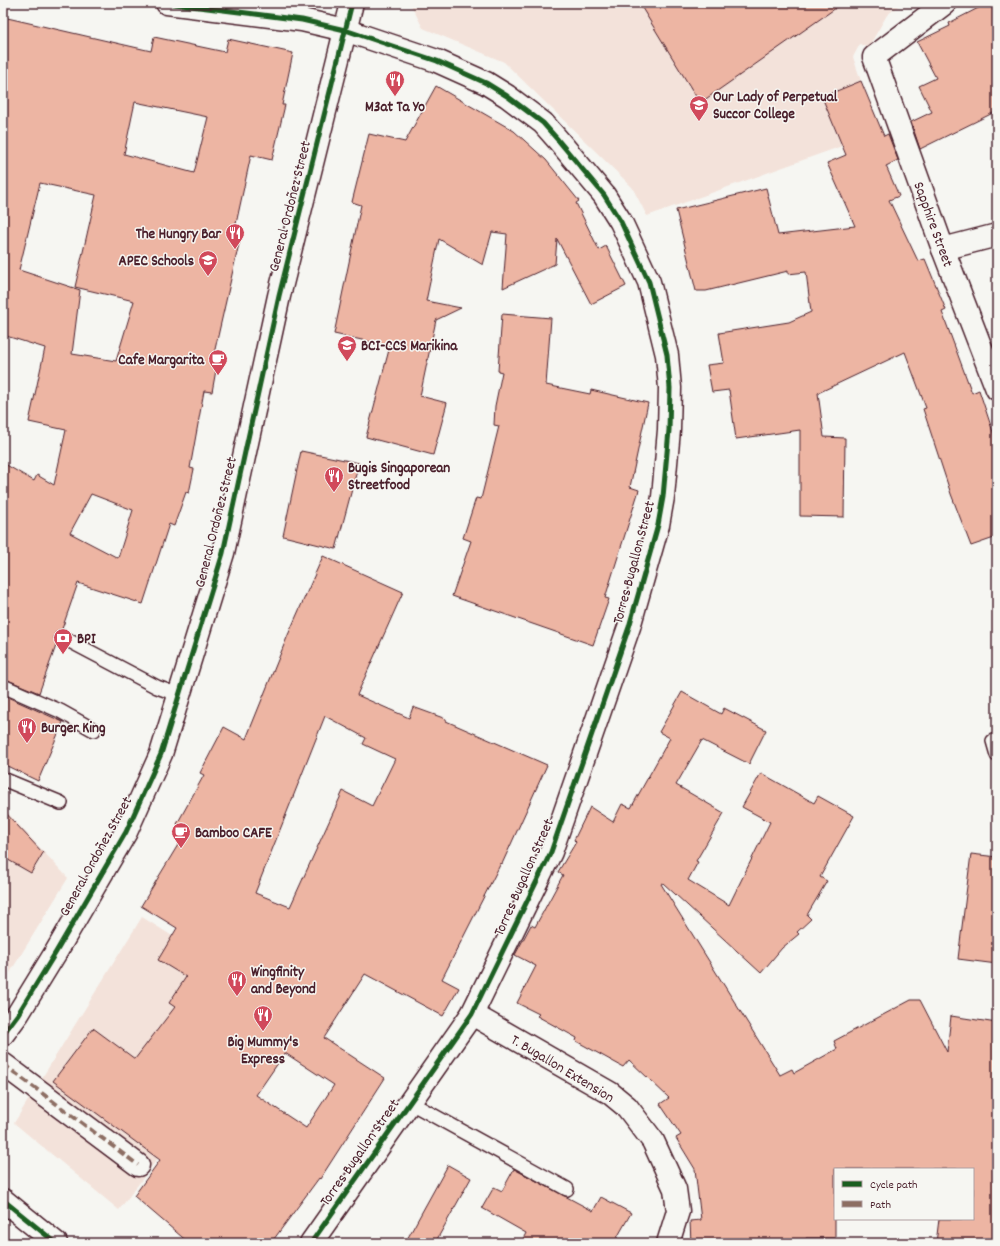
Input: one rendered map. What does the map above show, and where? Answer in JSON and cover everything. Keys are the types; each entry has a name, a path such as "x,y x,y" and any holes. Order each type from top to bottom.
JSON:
{"street":[{"name":"Torres Bugallon Street","path":"167,3 302,20 345,30 410,50 486,83 507,96 543,124 604,195 627,232 649,282 667,355 670,388 666,473 658,525 641,588 615,670 551,852 472,1014 311,1243"},
{"name":"General Ordoñez Street","path":"3,1034 18,1014 56,952 126,832 161,754 223,553 279,296 352,3"},
{"name":"Sapphire Street","path":"945,3 874,58 943,250 997,389"},
{"path":"943,250 997,236"},
{"name":"T. Bugallon Extension","path":"472,1014 599,1087 627,1107 653,1141 675,1189 678,1212 668,1243"},
{"path":"3,1064 138,1165"},
{"path":"3,1200 56,1243"}],"lane":[{"path":"62,637 157,687 179,694"},
{"path":"3,686 60,711 94,730"},
{"path":"993,742 997,755"},
{"path":"3,779 61,803"},
{"path":"409,1102 567,1189"}],"shaded area":[{"name":"Our Lady of Perpetual Succor College","path":"410,3 902,3 887,15 868,48 860,44 853,57 861,81 822,97 842,146 647,216 632,187 504,62 423,28"},
{"path":"3,808 68,878 3,984"},
{"path":"142,917 276,1001 119,1210 14,1123"}],"building":[{"path":"639,3 843,3 700,103"},
{"path":"988,3 997,3 997,111 920,149 911,122 932,112 919,86 936,78 917,42 950,26 949,23"},
{"path":"3,17 151,51 154,37 225,52 228,39 293,53 282,105 285,105 272,160 251,155 234,233 241,235 213,358 218,359 212,392 204,391 190,468 194,469 189,493 186,492 174,526 169,524 143,604 78,583 62,629 55,634 54,638 57,643 39,693 3,678 3,463 34,481 37,475 54,485 66,430 29,422 45,348 3,335","holes":["135,102 208,117 194,173 124,154","40,183 96,195 75,287 134,301 116,361 72,354 80,290 19,270","91,494 133,510 118,558 70,533"]},
{"path":"861,81 884,136 888,134 898,160 886,166 899,196 889,200 918,261 925,259 946,310 942,312 972,393 979,390 997,444 997,537 971,546 951,494 923,409 926,408 905,352 818,393 824,437 845,438 844,517 800,516 800,430 736,439 729,390 712,392 707,365 724,363 719,333 789,322 811,312 806,272 788,274 788,271 706,291 696,291 676,210 766,188 778,235 855,226 827,163 846,155 822,97"},
{"path":"436,86 514,131 546,160 579,201 576,203 599,250 606,246 626,286 591,304 557,239 555,264 503,288 507,234 492,232 483,265 439,239 426,301 461,308 436,320 420,396 447,403 433,455 366,437 390,346 334,334 361,205 352,202 369,134 405,142"},
{"path":"502,314 551,318 546,385 590,394 591,390 648,403 630,487 639,490 605,598 609,599 593,645 452,596 471,541 463,538 476,498 481,499 499,426 494,425 495,406 502,372 498,371"},
{"path":"301,451 359,463 336,549 283,536"},
{"path":"323,556 403,592 357,695 409,718 413,707 446,719 446,721 547,765 502,864 501,863 442,979 459,988 443,1016 365,974 324,1038 385,1078 320,1179 319,1178 271,1243 189,1243 134,1196 160,1160 53,1081 93,1028 135,1059 175,1007 169,1003 186,977 158,960 177,928 141,906 187,830 177,824 204,775 200,773 224,727 246,739 288,635","holes":["325,716 366,738 363,744 395,759 372,806 343,791 290,907 255,893","285,1053 334,1085 306,1128 256,1095"]},
{"path":"682,692 721,714 724,708 766,730 749,764 702,740 676,785 724,813 696,861 698,862 688,880 729,905 770,822 742,807 761,773 814,803 818,796 854,816 820,877 827,881 807,915 811,919 797,932 799,934 782,948 761,973 663,883 661,884 780,1075 792,1069 794,1073 837,1049 834,1041 911,1000 920,1000 947,1052 951,1016 997,1023 997,1243 936,1243 939,1220 974,1220 974,1168 834,1168 835,1238 806,1238 806,1240 765,1243 691,1243 690,1221 701,1220 695,1169 676,1138 681,1135 660,1104 669,1098 629,1060 623,1067 576,1041 577,1038 537,1016 539,1014 517,1003 536,966 515,955 531,925 535,927 563,875 558,872 576,842 574,840 590,807 613,822 622,804 631,808 670,738 659,732"},
{"path":"3,695 63,722 38,781 3,764"},
{"path":"3,810 43,853 31,873 3,857"},
{"path":"971,854 997,857 997,964 958,959"},
{"path":"448,1165 471,1178 435,1243 405,1243"},
{"path":"514,1169 593,1211 601,1197 631,1213 614,1243 521,1243 526,1233 482,1208 494,1187 502,1191"}],"marked path":[{"path":"3,1064 138,1165"}],"cycle path":[{"path":"167,3 302,20 345,30 437,61 486,83 507,96 543,123 604,195 621,222 649,282 667,355 670,388 669,430 663,497 658,525 629,627 551,852 472,1014 311,1243"},
{"path":"3,1034 18,1014 56,952 126,832 161,754 223,553 279,296 352,3"},
{"path":"3,1200 56,1243"}],"place":[{"name":"M3at Ta Yo","path":"395,97"},
{"name":"Our Lady of Perpetual Succor College","path":"699,122"},
{"name":"The Hungry Bar","path":"235,250"},
{"name":"APEC Schools","path":"208,277"},
{"name":"BCI-CCS Marikina","path":"347,362"},
{"name":"Cafe Margarita","path":"218,376"},
{"name":"Bugis Singaporean Streetfood","path":"334,493"},
{"name":"BPI","path":"63,655"},
{"name":"Burger King","path":"27,744"},
{"name":"Bamboo CAFE","path":"181,849"},
{"name":"Wingfinity and Beyond","path":"237,997"},
{"name":"Big Mummy's Express","path":"263,1032"}]}
